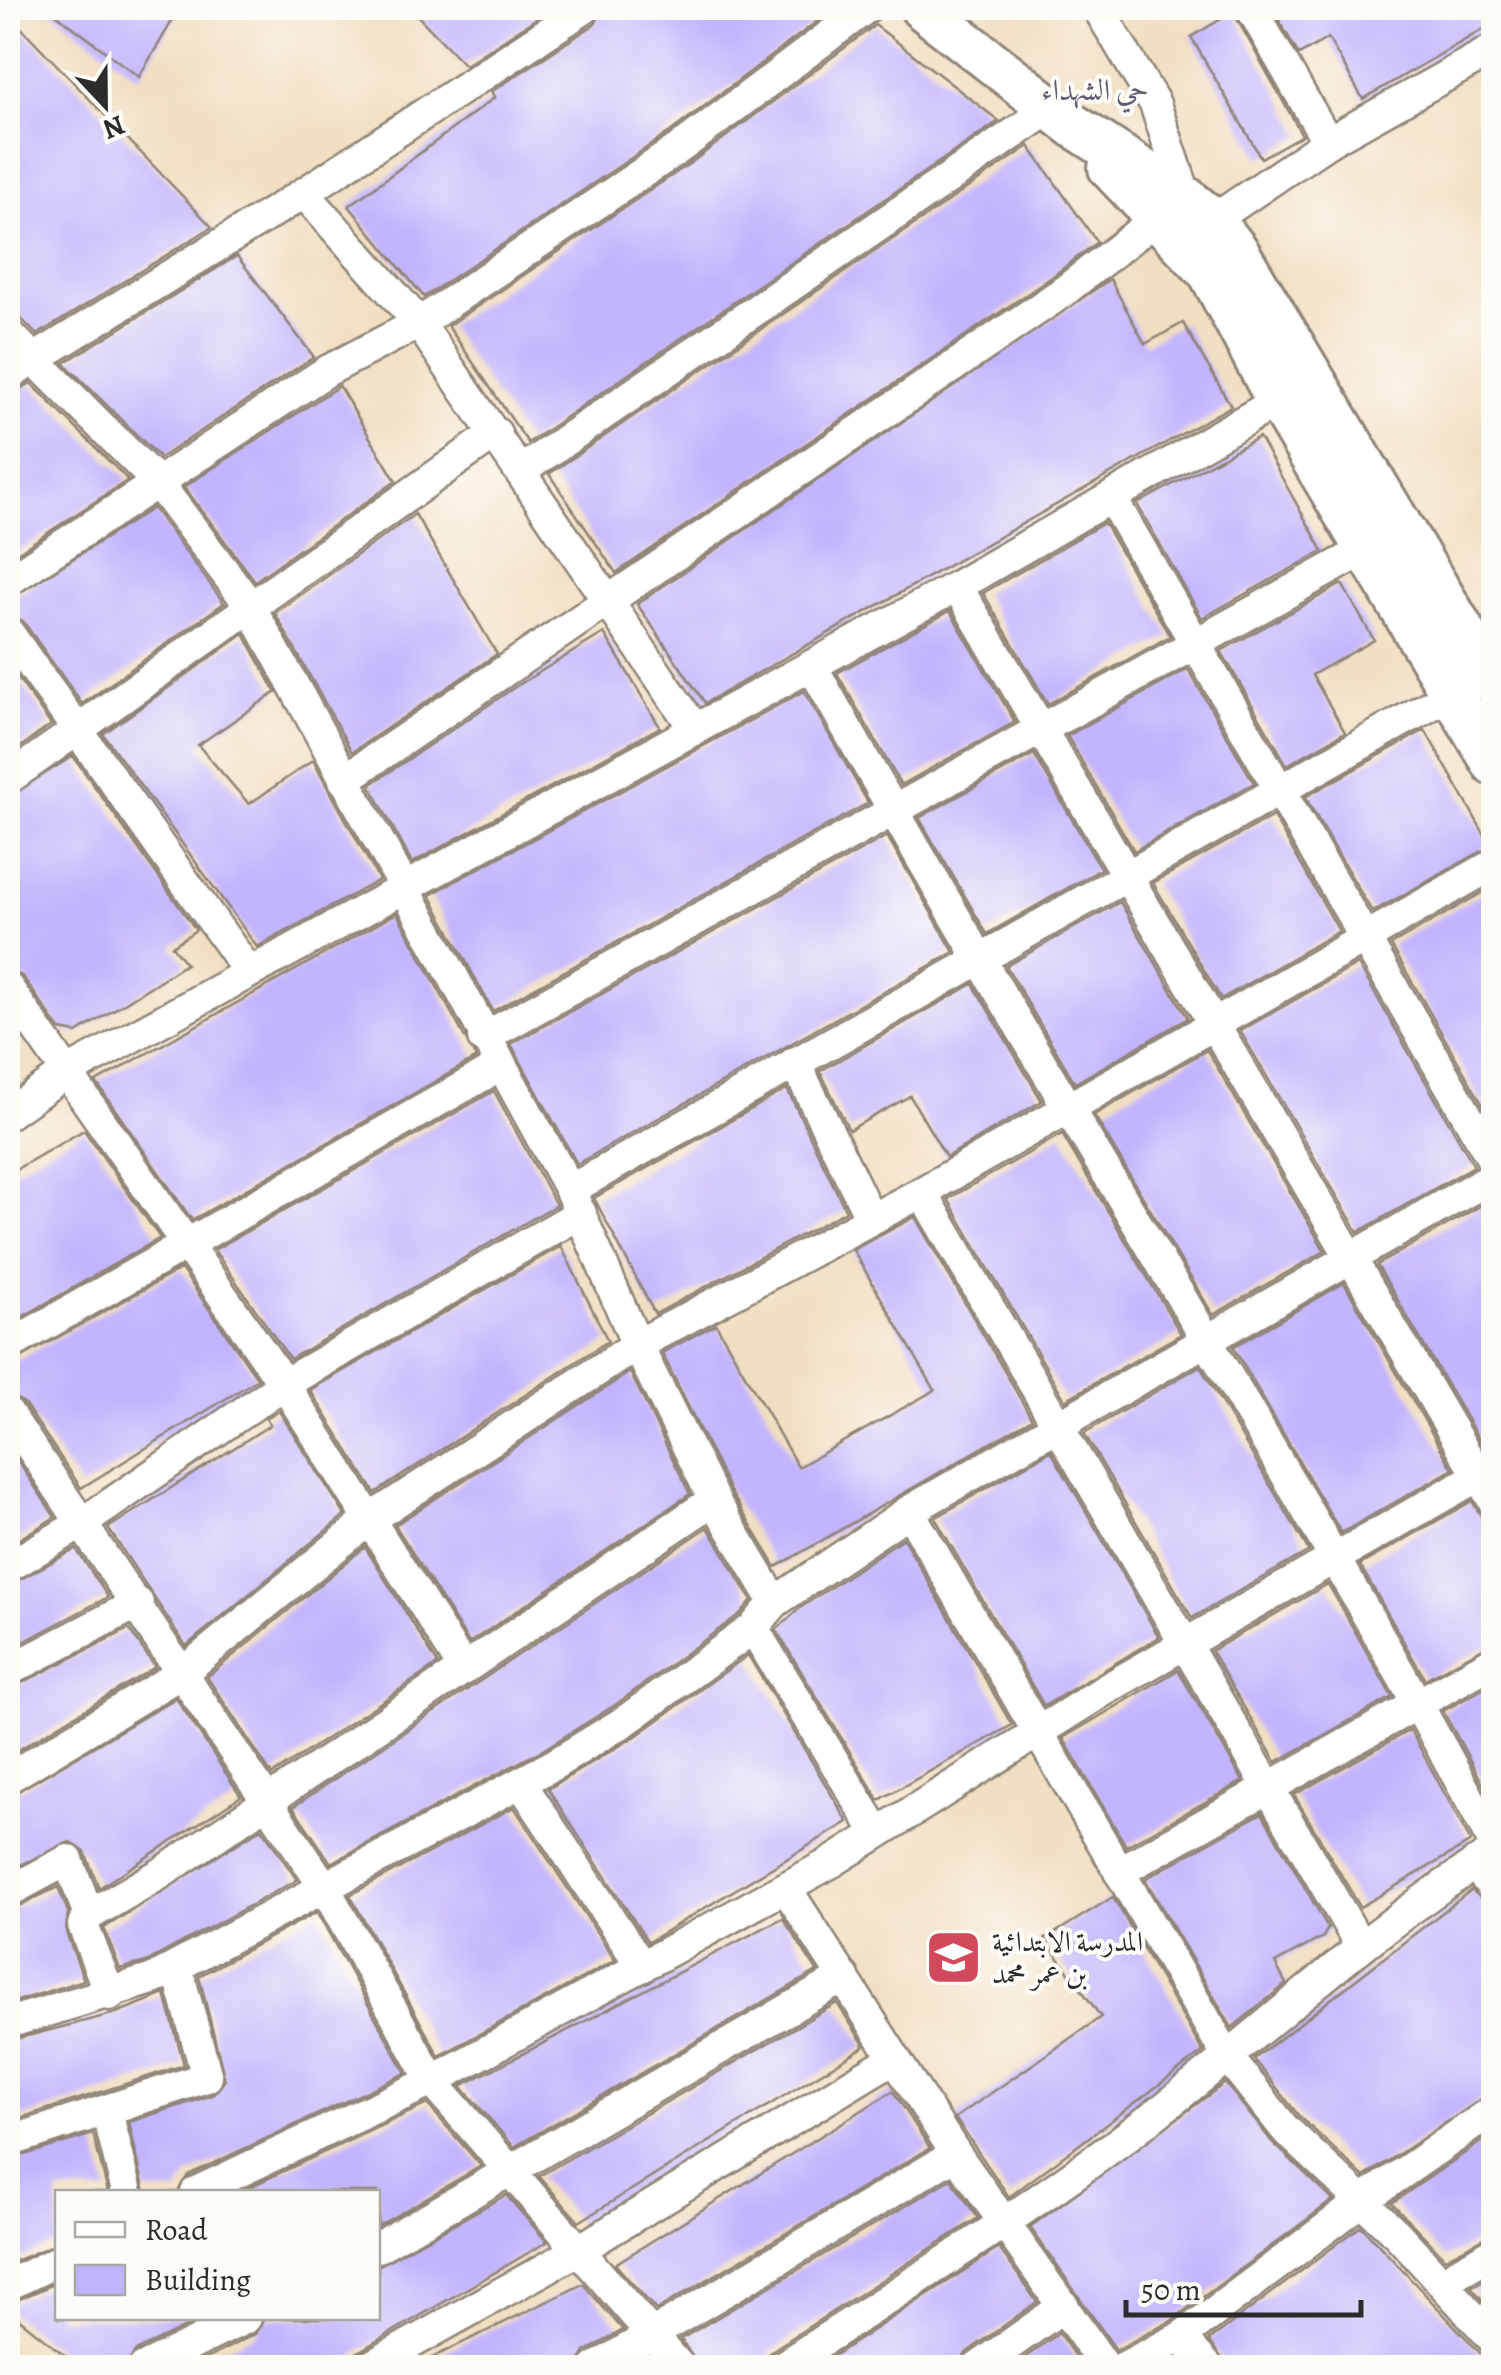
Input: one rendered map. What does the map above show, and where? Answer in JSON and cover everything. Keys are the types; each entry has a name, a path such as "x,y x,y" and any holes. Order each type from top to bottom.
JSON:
{"street":[{"path":"20,367 304,193 585,8"},
{"path":"8,581 327,371 419,323 681,147 866,8"},
{"path":"922,8 1238,250 1474,687 1494,764"},
{"path":"1251,8 1328,142"},
{"path":"1108,11 1155,104 1185,212 1210,273 1278,401 1368,548 1474,687"},
{"path":"344,780 1185,212 1328,142 1494,50"},
{"path":"522,470 1063,117"},
{"path":"304,193 419,323 694,728"},
{"path":"8,333 20,367 157,482 249,604 575,1202 637,1346 714,1500 775,1602"},
{"path":"8,1114 66,1073 957,586 1278,401"},
{"path":"8,778 78,732 249,604 496,434"},
{"path":"1112,499 1494,1162"},
{"path":"483,1038 894,814 1368,548"},
{"path":"200,2190 432,2081 786,1888 1038,1730 1332,1558 1489,1481 1351,1259 957,586"},
{"path":"8,632 248,972"},
{"path":"812,666 894,814 1418,1703 1487,1853 1494,1890"},
{"path":"8,1566 84,1522 284,1384 795,1062 1474,687"},
{"path":"8,1778 183,1672 370,1519 637,1346 922,1192 1494,864"},
{"path":"8,988 284,1384 462,1666"},
{"path":"795,1062 871,1219"},
{"path":"8,1346 498,1067"},
{"path":"8,2022 110,1995 177,1968 521,1783 625,1722 752,1628 775,1602 909,1511 1494,1176"},
{"path":"922,1192 1360,1944"},
{"path":"8,1413 324,1888 432,2081 681,2368"},
{"path":"110,1995 83,1924 89,1916 714,1500"},
{"path":"909,1511 1228,2056 1285,2128 1443,2281 1494,2340"},
{"path":"8,1671 138,1603"},
{"path":"752,1628 876,1832"},
{"path":"1119,1872 1494,1660"},
{"path":"521,1783 642,1966"},
{"path":"780,2368 1002,2222 1168,2104 1360,1944 1487,1853"},
{"path":"8,1892 68,1860 89,1916"},
{"path":"786,1888 956,2154 1106,2368"},
{"path":"8,2142 207,2077 177,1968"},
{"path":"380,2246 844,1977"},
{"path":"367,2368 577,2250 894,2058"},
{"path":"108,2110 127,2190"},
{"path":"1122,2368 1181,2337 1362,2201 1494,2110"},
{"path":"595,2368 956,2154"},
{"path":"1443,2281 1494,2252"},
{"path":"8,2285 55,2262"},
{"path":"978,2368 1064,2306"},
{"path":"144,2368 242,2320"},
{"path":"1181,2337 1209,2368"}],"building":[{"path":"48,8 180,8 139,77"},
{"path":"410,8 552,8 465,65"},
{"path":"604,8 835,8 670,132 424,297 349,206 495,97 491,92 595,24"},
{"path":"1272,8 1494,8 1494,23 1363,99 1328,38 1299,55"},
{"path":"1233,12 1302,135 1261,158 1191,37"},
{"path":"8,14 212,227 37,335 8,305"},
{"path":"875,25 999,121 528,443 448,326 692,162"},
{"path":"1029,146 1097,242 1052,277 616,573 549,474"},
{"path":"237,256 314,357 160,458 64,363"},
{"path":"1110,279 1145,344 1183,323 1231,406 705,703 637,604"},
{"path":"31,383 128,480 8,559 8,396"},
{"path":"339,386 396,481 255,581 184,487"},
{"path":"1259,437 1323,551 1202,618 1137,504"},
{"path":"153,508 224,603 82,704 23,621 8,613 8,600"},
{"path":"415,514 497,654 352,752 275,613"},
{"path":"1104,523 1170,636 1048,704 983,593"},
{"path":"1342,584 1374,640 1312,675 1345,732 1287,765 1221,651"},
{"path":"950,611 1015,722 901,785 837,673"},
{"path":"604,633 660,727 412,863 370,785 515,687"},
{"path":"244,634 276,692 198,745 249,804 313,760 379,880 257,947 103,734"},
{"path":"8,664 51,725 8,756"},
{"path":"1188,669 1254,783 1134,851 1067,736"},
{"path":"804,691 868,803 493,1011 430,895"},
{"path":"1425,730 1491,846 1372,912 1305,797"},
{"path":"1034,754 1101,869 987,934 919,818"},
{"path":"73,756 196,930 172,946 186,964 77,1033 60,1030 23,977 8,969 8,797"},
{"path":"1273,816 1339,931 1221,999 1153,883"},
{"path":"887,836 954,952 577,1164 511,1044"},
{"path":"1494,886 1494,1124 1391,945"},
{"path":"1120,902 1188,1018 1075,1083 1006,966"},
{"path":"397,913 476,1058 192,1220 96,1082"},
{"path":"1358,964 1474,1166 1358,1232 1240,1031"},
{"path":"973,984 1042,1101 946,1157 910,1096 849,1130 820,1071"},
{"path":"1207,1050 1325,1251 1213,1315 1094,1115"},
{"path":"787,1089 846,1211 655,1314 594,1198"},
{"path":"494,1091 556,1205 290,1359 214,1250"},
{"path":"84,1130 160,1238 8,1325 8,1174"},
{"path":"1062,1134 1181,1334 1065,1400 948,1199"},
{"path":"1494,1198 1494,1448 1485,1450 1377,1265"},
{"path":"915,1217 1032,1419 776,1567 730,1491 662,1353 716,1324 798,1467 935,1390 853,1250"},
{"path":"561,1246 608,1341 375,1493 310,1390"},
{"path":"181,1269 258,1379 81,1488 24,1403 8,1394 8,1365"},
{"path":"1344,1283 1453,1469 1341,1533 1233,1347"},
{"path":"1200,1366 1309,1551 1192,1618 1084,1433"},
{"path":"630,1372 690,1494 469,1643 395,1525"},
{"path":"279,1411 345,1515 186,1646 108,1528 270,1425 266,1419"},
{"path":"8,1446 55,1517 8,1546"},
{"path":"1051,1451 1159,1637 1044,1706 935,1518"},
{"path":"1472,1501 1494,1537 1494,1642 1425,1679 1360,1565"},
{"path":"708,1527 752,1600 740,1614 615,1705 546,1748 331,1863 293,1807"},
{"path":"903,1538 1012,1725 879,1800 776,1630 800,1608"},
{"path":"365,1547 438,1664 272,1775 207,1677"},
{"path":"76,1549 108,1597 8,1650 8,1586"},
{"path":"1328,1584 1392,1697 1276,1762 1211,1651"},
{"path":"129,1629 155,1667 8,1756 8,1690"},
{"path":"748,1655 848,1822 648,1942 548,1789 636,1736"},
{"path":"1178,1670 1243,1781 1126,1846 1063,1738"},
{"path":"1494,1683 1494,1804 1443,1711"},
{"path":"176,1698 241,1796 99,1888 85,1852 70,1842 8,1871 8,1797"},
{"path":"1410,1730 1471,1842 1360,1907 1294,1795"},
{"path":"514,1807 615,1960 439,2056 350,1895"},
{"path":"1262,1813 1328,1928 1323,1937 1275,1963 1286,1984 1232,2028 1145,1879"},
{"path":"262,1828 297,1880 146,1962 120,1969 104,1928"},
{"path":"58,1887 68,1912 66,1932 84,1980 8,2004 8,1911"},
{"path":"1471,1890 1494,1907 1494,2091 1364,2177 1299,2116 1254,2059"},
{"path":"1113,1897 1203,2052 1009,2197 955,2118 1101,2017 1045,1939"},
{"path":"317,1912 406,2073 188,2175 179,2190 145,2190 129,2122 213,2095 225,2080 199,1976"},
{"path":"783,1918 817,1971 514,2147 461,2086"},
{"path":"165,1994 184,2065 8,2122 8,2041 116,2013"},
{"path":"837,2003 865,2046 579,2222 539,2176"},
{"path":"1225,2083 1272,2142 1333,2200 1171,2321 1116,2350 1030,2227"},
{"path":"893,2091 930,2148 656,2310 615,2264"},
{"path":"427,2104 481,2166 380,2225 380,2190 243,2190"},
{"path":"1494,2133 1494,2233 1445,2258 1392,2203"},
{"path":"93,2134 107,2190 55,2190 55,2244 8,2264 8,2160"},
{"path":"951,2179 978,2218 770,2352 761,2368 699,2368 681,2339"},
{"path":"506,2195 547,2242 358,2352 343,2368 188,2368 255,2334 263,2320 380,2320 380,2265"},
{"path":"1361,2226 1480,2353 1494,2358 1494,2368 1227,2368 1209,2340"},
{"path":"999,2248 1037,2302 966,2353 959,2368 815,2368"},
{"path":"1494,2274 1494,2312 1471,2287"},
{"path":"55,2283 55,2320 200,2320 136,2351 125,2368 81,2368 8,2310 8,2304"},
{"path":"583,2284 623,2330 585,2352 576,2368 411,2368"},
{"path":"1059,2333 1083,2368 1010,2368"}],"place":[{"name":"المدرسة الابتدائية بن عمر محمد","path":"953,1958"}],"district":[{"name":"حي الشهداء","path":"1095,90"}]}
